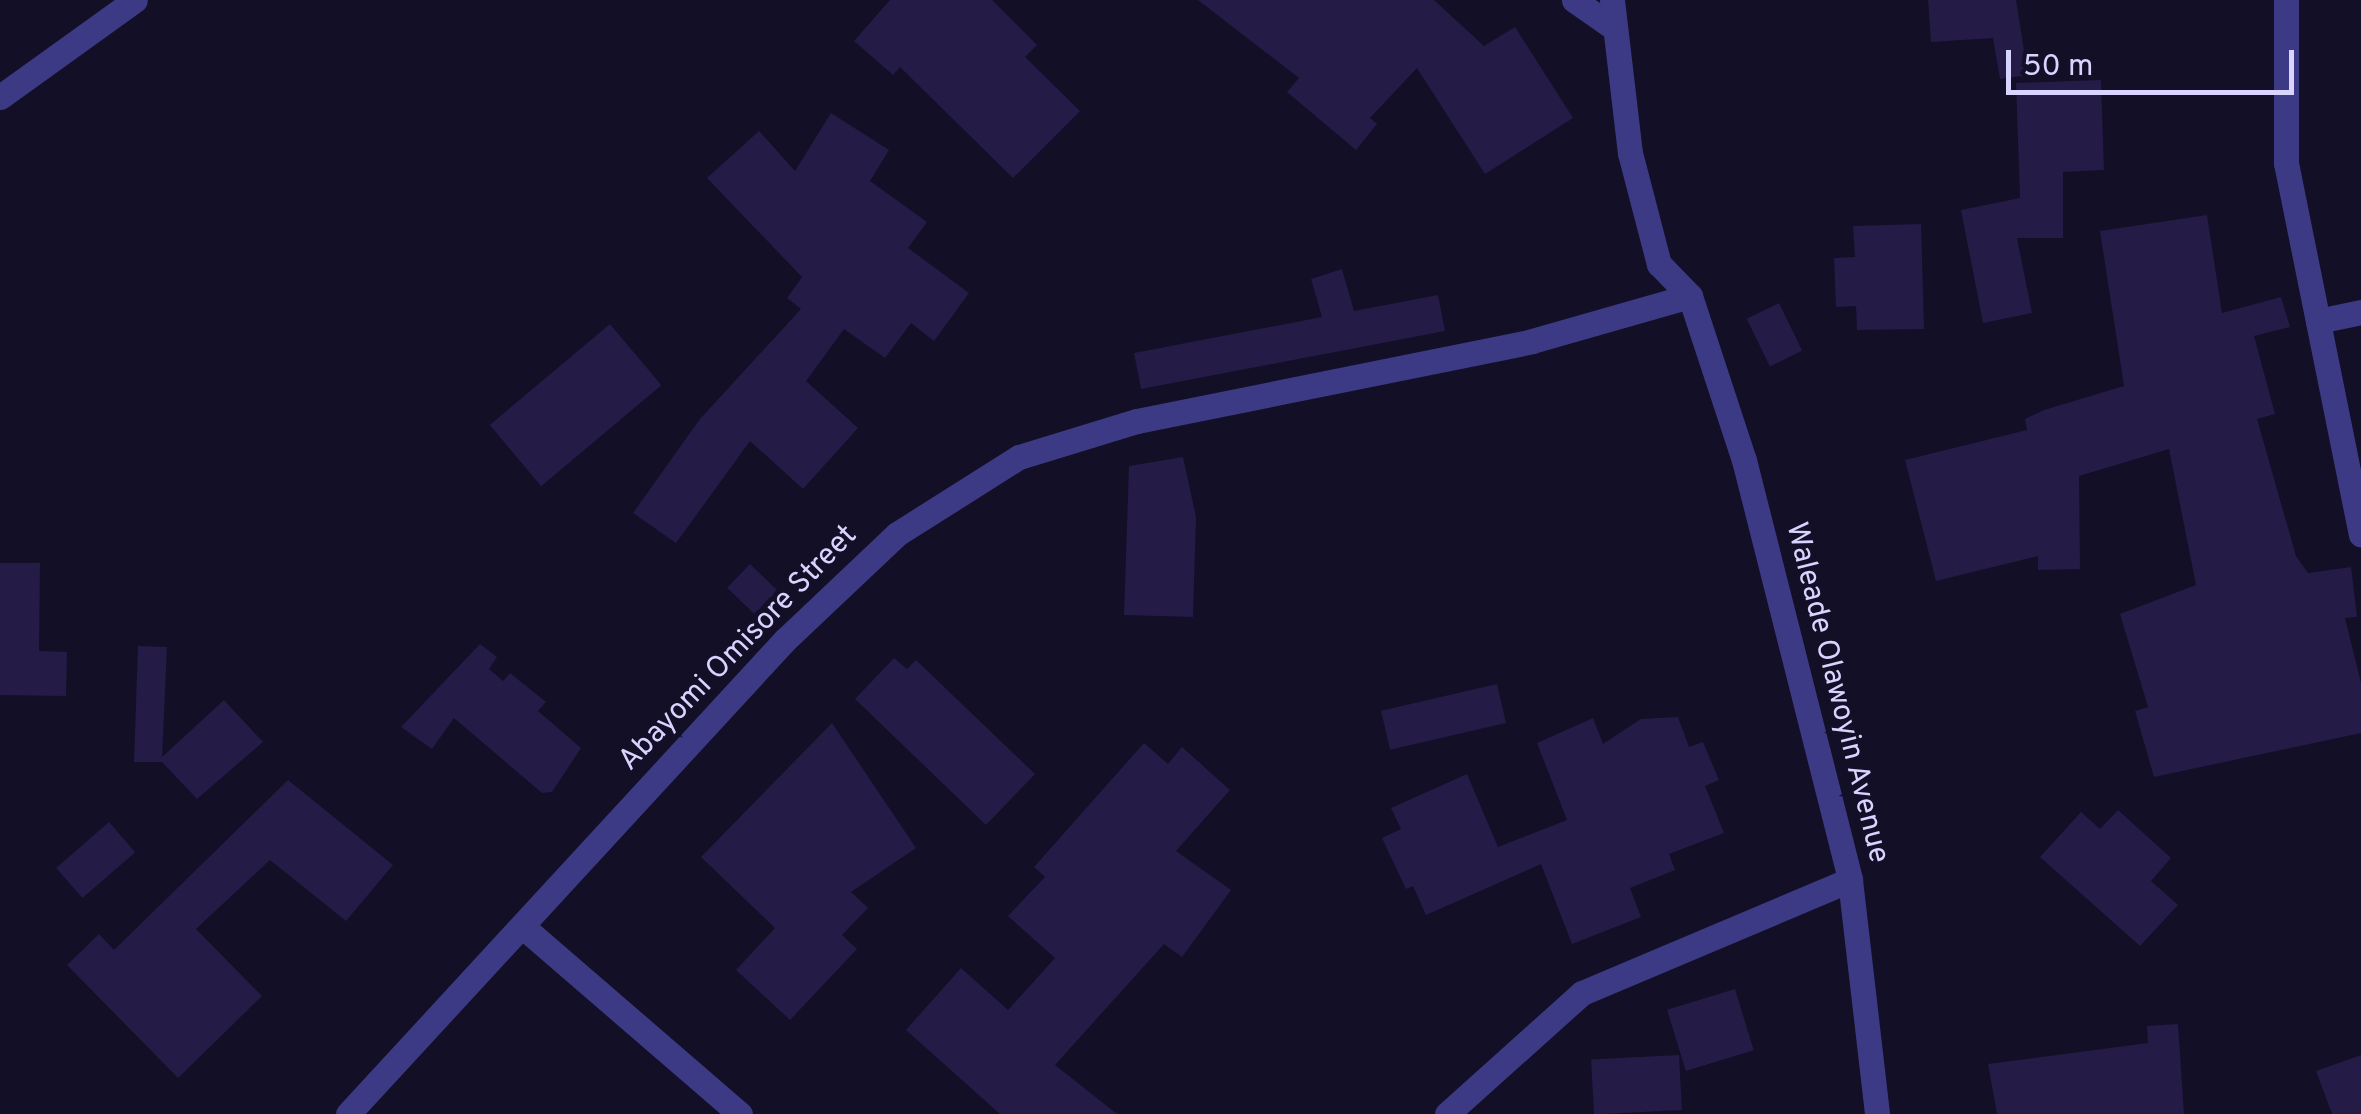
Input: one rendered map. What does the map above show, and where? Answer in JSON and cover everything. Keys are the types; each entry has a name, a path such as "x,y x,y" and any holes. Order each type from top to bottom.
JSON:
{"street":[{"path":"0,97 135,0"},
{"path":"1574,0 1611,12 1659,264 1690,296"},
{"path":"2286,0 2286,164 2361,535"},
{"name":"Waleade Olawoyin Avenue","path":"1690,296 1744,460 1850,880 1877,1114"},
{"name":"Abayomi Omisore Street","path":"348,1114 785,640 898,534 1019,458 1137,421 1532,340 1690,296"},
{"path":"2318,321 2361,312"},
{"path":"1447,1114 1582,993 1850,880"},
{"path":"522,926 740,1114"}],"building":[{"path":"890,0 992,0 1037,45 1025,57 1080,111 1013,178 900,67 893,75 854,41"},
{"path":"1198,0 1434,0 1484,46 1515,27 1573,118 1485,174 1417,68 1370,118 1377,124 1356,150 1287,92 1299,78"},
{"path":"1928,0 2016,0 2028,75 2000,79 1993,38 1931,42"},
{"path":"2101,80 2104,170 2063,172 2063,238 2017,238 2032,313 1983,323 1961,210 2020,198 2016,83"},
{"path":"831,113 889,150 870,181 927,222 908,248 969,293 934,341 911,323 885,358 844,329 806,381 858,428 803,489 750,441 676,543 633,513 700,419 801,309 787,298 802,277 707,178 759,131 795,171"},
{"path":"2207,215 2222,313 2281,297 2290,327 2254,336 2275,414 2257,419 2296,556 2308,573 2351,567 2357,617 2345,618 2361,683 2361,733 2154,777 2135,711 2148,707 2120,614 2196,585 2169,449 2079,476 2080,569 2038,570 2038,556 1936,581 1905,460 2027,430 2025,419 2044,410 2124,386 2100,231"},
{"path":"1921,224 1924,329 1857,330 1856,306 1836,307 1834,258 1855,257 1853,226"},
{"path":"1342,269 1354,311 1438,295 1445,331 1141,389 1134,353 1322,317 1311,279"},
{"path":"1779,303 1802,351 1770,366 1747,319"},
{"path":"610,324 661,385 541,486 490,425"},
{"path":"1183,457 1196,517 1193,617 1124,615 1129,466"},
{"path":"0,563 40,563 39,651 67,652 66,696 0,695"},
{"path":"750,564 778,591 755,615 727,588"},
{"path":"480,644 497,657 489,669 503,681 510,673 546,702 538,711 581,748 552,792 542,793 454,718 432,749 401,727"},
{"path":"138,646 167,647 162,757 224,700 263,742 197,799 162,762 134,762"},
{"path":"894,658 907,669 916,660 1035,774 986,825 855,699"},
{"path":"1497,684 1506,723 1390,750 1381,711"},
{"path":"1678,717 1689,747 1703,742 1719,780 1705,786 1724,833 1669,854 1675,870 1630,888 1641,917 1572,944 1541,864 1426,915 1413,886 1406,889 1382,838 1401,829 1391,808 1467,774 1498,847 1567,820 1537,743 1593,718 1603,744 1641,719"},
{"path":"832,723 916,848 851,892 868,908 842,935 857,949 790,1020 736,970 775,928 701,857"},
{"path":"1144,743 1168,764 1182,747 1230,790 1176,851 1231,890 1182,957 1164,944 1055,1065 1117,1114 1000,1114 906,1030 961,968 1008,1010 1055,958 1008,916 1045,877 1034,867"},
{"path":"288,780 393,865 346,921 270,860 196,929 262,996 178,1078 67,965 99,934 114,950"},
{"path":"2118,810 2171,858 2151,881 2178,905 2140,946 2040,857 2081,812 2100,829"},
{"path":"109,822 135,852 82,898 56,868"},
{"path":"1735,989 1754,1050 1686,1071 1667,1010"},
{"path":"2178,1024 2184,1114 1997,1114 1988,1064 2148,1043 2147,1026"},
{"path":"1679,1055 1682,1110 1594,1114 1591,1060"},
{"path":"2361,1055 2361,1114 2332,1114 2316,1071"}]}
